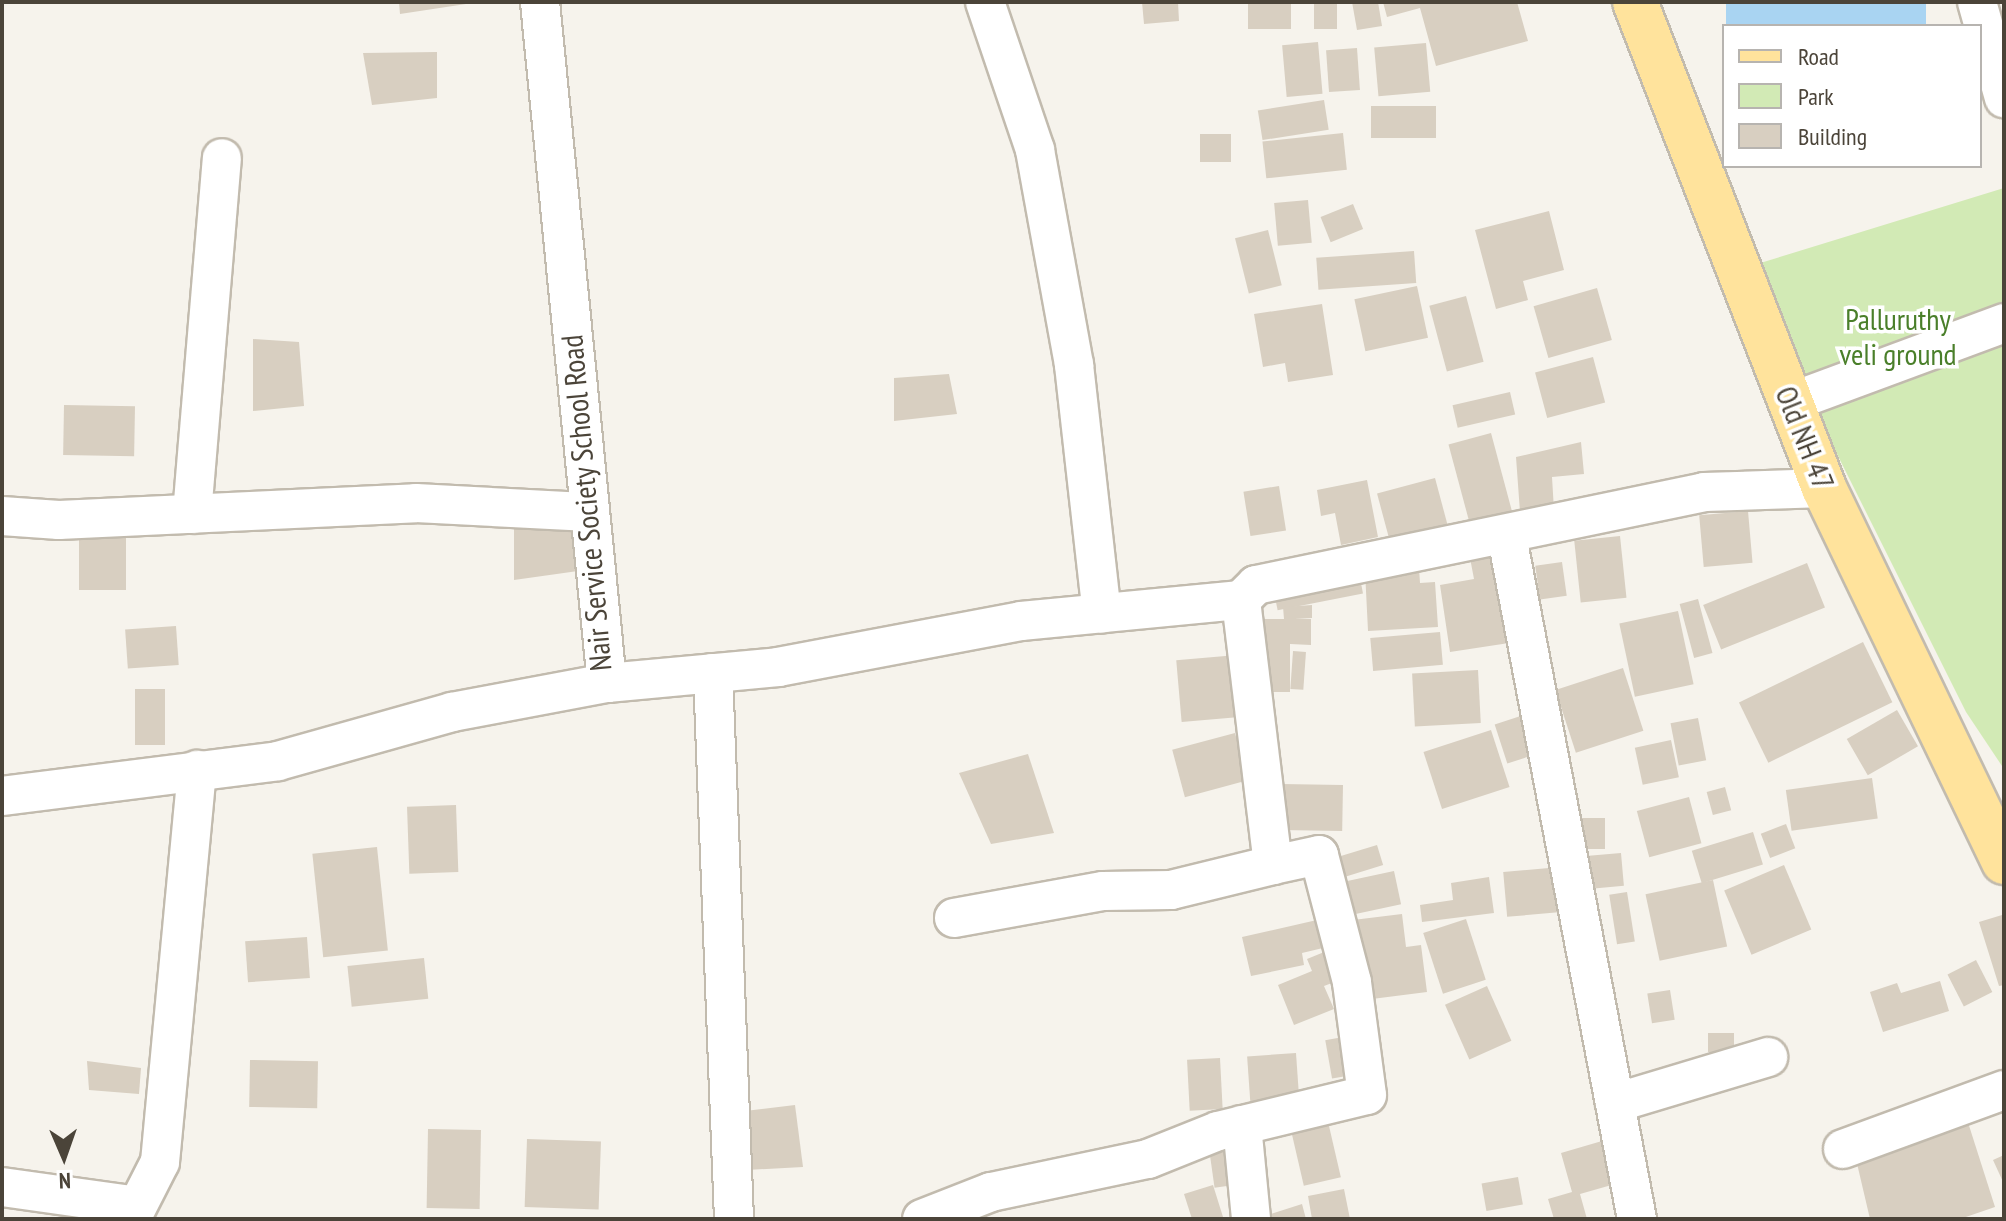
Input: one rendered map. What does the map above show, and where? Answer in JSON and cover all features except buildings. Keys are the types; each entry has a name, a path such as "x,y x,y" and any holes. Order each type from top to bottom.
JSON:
{"main road":[{"name":"Old NH 47","path":"1635,2 1824,488 2002,855"}],"street":[{"name":"Nair Service Society School Road","path":"2,796 278,761 452,712 607,683 540,2"},
{"path":"985,2 1035,150 1074,365 1102,613"},
{"path":"1977,2 2004,98"},
{"path":"192,514 222,158"},
{"path":"1791,402 2004,323"},
{"path":"607,683 713,673 1102,613 1241,600 1256,585 1507,537 1704,492 1824,488"},
{"path":"2,516 192,514 416,503 590,512"},
{"path":"1507,537 1637,1219"},
{"path":"1241,600 1273,865"},
{"path":"713,673 734,1219"},
{"path":"2,1187 134,1213 160,1162 197,770"},
{"path":"2,778 75,785"},
{"path":"922,1219 991,1192 1148,1159 1242,1125 1367,1095 1352,982 1319,855 1171,890 1103,891 954,918"},
{"path":"1615,1103 1768,1057"},
{"path":"1843,1149 2004,1090"},
{"path":"1242,1125 1251,1219"}],"green space":[{"name":"Palluruthy veli ground","path":"2004,188 2004,769 1966,712 1744,268"}],"water":[{"path":"1726,2 1926,2 1926,24 1726,24"}]}
